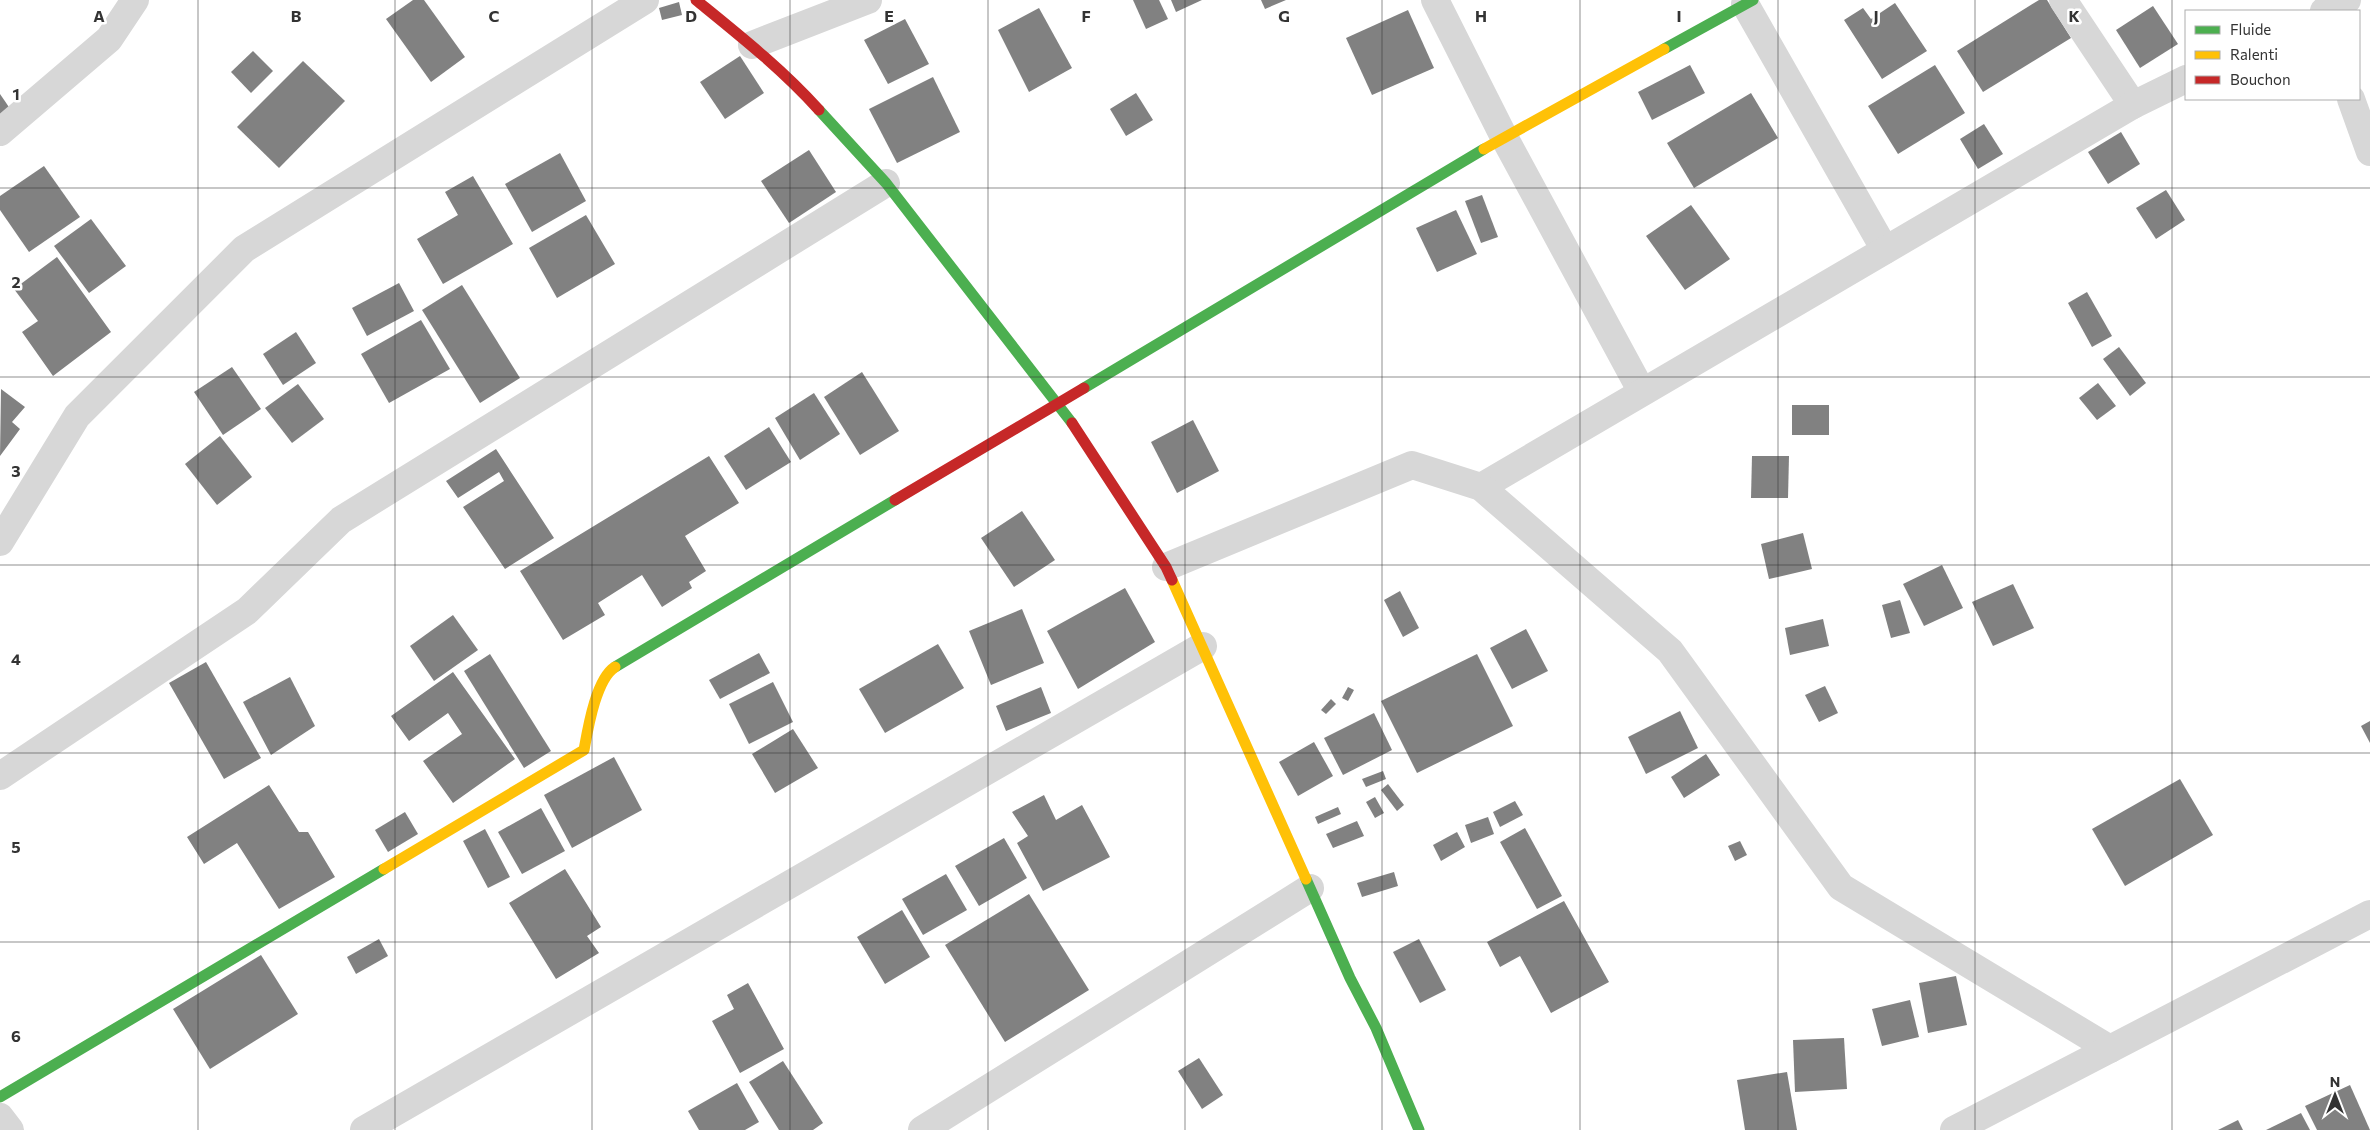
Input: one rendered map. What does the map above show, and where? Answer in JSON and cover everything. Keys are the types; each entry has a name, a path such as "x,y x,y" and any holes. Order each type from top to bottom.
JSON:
{"street":[{"path":"0,132 109,39 135,0"},
{"path":"0,542 77,416 244,249 645,0"},
{"path":"696,0 752,45 798,88 886,182 1082,436 1166,567 1350,978 1376,1028 1419,1130"},
{"path":"752,45 868,0"},
{"path":"1435,0 1504,137 1642,392"},
{"path":"2063,0 2133,105"},
{"path":"2326,10 2347,0"},
{"path":"0,1097 584,750 591,715 607,672 1504,137 1749,2 1885,250"},
{"path":"1480,487 2133,105 2185,79"},
{"path":"2351,100 2370,152"},
{"path":"0,776 247,611 341,520 886,182"},
{"path":"1166,567 1412,465 1480,487 1670,651 1842,887 2110,1049"},
{"path":"364,1130 1203,646"},
{"path":"922,1130 1310,888"},
{"path":"1954,1130 2370,914"},
{"path":"0,1117 10,1130"}],"building":[{"path":"413,0 424,0 465,57 431,82 386,19"},
{"path":"1133,0 1159,0 1168,19 1146,29"},
{"path":"1171,0 1202,0 1176,12"},
{"path":"1261,0 1286,0 1265,9"},
{"path":"2039,0 2047,0 2071,38 1983,92 1957,51"},
{"path":"679,2 682,15 662,20 659,8"},
{"path":"1895,3 1927,51 1882,79 1844,20 1863,8 1871,19"},
{"path":"2153,6 2178,44 2140,68 2116,30"},
{"path":"1039,8 1072,68 1029,92 998,30"},
{"path":"1408,10 1434,68 1372,95 1346,38"},
{"path":"905,19 929,64 888,84 864,40"},
{"path":"253,51 273,71 251,93 231,72"},
{"path":"740,56 764,93 725,119 700,82"},
{"path":"303,61 345,101 279,168 237,127"},
{"path":"1690,65 1705,93 1652,120 1638,92"},
{"path":"1935,65 1965,113 1898,154 1868,106"},
{"path":"933,77 960,132 897,163 869,109"},
{"path":"1136,93 1153,120 1126,136 1110,109"},
{"path":"1751,93 1778,138 1694,188 1667,143"},
{"path":"0,94 13,113 0,122"},
{"path":"1984,124 2003,154 1978,169 1960,139"},
{"path":"2121,132 2140,164 2108,184 2088,152"},
{"path":"809,150 836,192 789,223 761,181"},
{"path":"560,153 586,201 532,232 505,184"},
{"path":"44,166 80,217 29,252 0,210 0,196"},
{"path":"473,176 513,244 443,284 417,239 458,215 445,192"},
{"path":"2166,190 2185,220 2156,239 2136,208"},
{"path":"1482,195 1498,237 1481,243 1465,201"},
{"path":"1691,205 1730,259 1685,290 1646,236"},
{"path":"1456,210 1477,254 1437,272 1416,228"},
{"path":"586,215 615,264 557,298 529,248"},
{"path":"91,219 126,266 89,293 54,246"},
{"path":"57,257 111,332 53,376 22,332 38,321 14,289"},
{"path":"399,283 414,311 367,336 352,308"},
{"path":"462,285 520,378 480,403 422,310"},
{"path":"2087,292 2112,336 2092,347 2068,303"},
{"path":"421,320 450,369 389,403 361,354"},
{"path":"296,332 316,363 283,385 263,354"},
{"path":"2119,347 2146,383 2130,396 2103,359"},
{"path":"232,367 261,409 223,435 194,392"},
{"path":"862,372 899,431 860,455 824,397"},
{"path":"2098,383 2116,406 2097,420 2079,398"},
{"path":"298,384 324,419 292,443 265,408"},
{"path":"1,389 25,407 12,422 20,429 0,456"},
{"path":"814,393 840,434 800,460 775,418"},
{"path":"1792,405 1829,405 1829,435 1792,435"},
{"path":"1193,420 1219,471 1177,493 1151,442"},
{"path":"769,427 791,462 746,490 724,456"},
{"path":"220,436 252,477 217,505 185,464"},
{"path":"496,449 554,538 505,569 463,507 504,481 499,472 458,498 446,481"},
{"path":"709,456 739,503 685,536 706,571 689,582 692,588 662,607 642,575 598,603 605,615 563,640 520,571"},
{"path":"1752,456 1789,456 1788,498 1751,498"},
{"path":"1022,511 1055,560 1014,587 981,538"},
{"path":"1803,533 1812,569 1769,579 1761,544"},
{"path":"1942,565 1963,608 1924,626 1903,584"},
{"path":"2013,584 2034,628 1993,646 1972,602"},
{"path":"1125,588 1155,642 1078,689 1047,631"},
{"path":"1400,591 1419,628 1403,637 1384,600"},
{"path":"1900,600 1910,633 1891,638 1882,605"},
{"path":"1022,609 1044,663 991,685 969,631"},
{"path":"453,615 478,650 434,681 410,646"},
{"path":"1823,619 1829,646 1790,655 1785,628"},
{"path":"1526,629 1548,671 1512,689 1490,648"},
{"path":"938,644 964,688 885,733 859,689"},
{"path":"759,653 770,673 720,699 709,680"},
{"path":"490,654 551,751 524,768 464,671"},
{"path":"1477,654 1513,726 1417,773 1381,701"},
{"path":"206,662 261,758 224,779 169,683"},
{"path":"453,672 515,759 453,803 423,761 462,734 448,713 409,741 391,716"},
{"path":"290,677 315,726 271,755 243,702"},
{"path":"773,682 793,722 749,744 729,704"},
{"path":"1825,686 1838,713 1819,722 1805,695"},
{"path":"1041,687 1051,713 1006,731 996,706"},
{"path":"1348,687 1354,690 1348,701 1342,698"},
{"path":"1331,699 1336,704 1326,714 1321,710"},
{"path":"1680,711 1698,748 1646,774 1628,737"},
{"path":"1374,713 1392,750 1343,775 1324,738"},
{"path":"2370,721 2370,743 2361,726"},
{"path":"793,729 818,768 775,793 752,754"},
{"path":"1314,742 1333,776 1298,796 1279,762"},
{"path":"1706,754 1720,775 1684,798 1671,777"},
{"path":"614,757 642,810 572,848 544,795"},
{"path":"1383,771 1386,779 1366,787 1362,779"},
{"path":"2180,779 2213,835 2125,886 2092,829"},
{"path":"1388,784 1404,805 1397,811 1381,790"},
{"path":"269,785 299,832 308,832 335,877 279,909 237,843 204,864 187,837"},
{"path":"1044,795 1056,820 1082,805 1110,857 1043,891 1017,843 1028,836 1012,812"},
{"path":"1375,797 1384,813 1375,818 1366,802"},
{"path":"1515,801 1523,815 1500,827 1493,812"},
{"path":"1338,807 1341,814 1318,824 1315,817"},
{"path":"541,808 565,851 522,874 498,832"},
{"path":"405,812 418,834 388,852 375,830"},
{"path":"1488,817 1494,834 1471,843 1465,825"},
{"path":"1357,821 1364,836 1333,848 1326,834"},
{"path":"1525,828 1562,896 1537,909 1500,842"},
{"path":"485,829 510,877 488,888 463,841"},
{"path":"1457,832 1465,847 1441,861 1433,845"},
{"path":"1004,838 1027,878 979,906 955,866"},
{"path":"1740,841 1747,855 1735,861 1728,846"},
{"path":"565,869 601,927 587,936 599,953 556,979 509,903"},
{"path":"1394,872 1398,886 1362,897 1357,883"},
{"path":"946,874 967,910 923,935 902,899"},
{"path":"1029,894 1089,990 1005,1042 945,945"},
{"path":"1564,901 1609,982 1551,1013 1520,956 1500,967 1487,942"},
{"path":"902,910 930,957 885,984 857,937"},
{"path":"379,939 388,956 356,974 347,957"},
{"path":"1419,939 1446,990 1420,1003 1393,952"},
{"path":"261,955 298,1014 210,1069 173,1009"},
{"path":"1956,976 1967,1025 1928,1033 1919,983"},
{"path":"748,983 784,1049 740,1073 712,1021 734,1009 727,995"},
{"path":"1910,1000 1919,1037 1882,1046 1872,1009"},
{"path":"1844,1038 1847,1089 1795,1092 1793,1040"},
{"path":"1199,1058 1223,1095 1202,1109 1178,1071"},
{"path":"783,1061 823,1123 813,1130 779,1130 749,1082"},
{"path":"1787,1072 1797,1130 1745,1130 1737,1080"},
{"path":"737,1083 759,1122 745,1130 699,1130 688,1111"},
{"path":"2350,1085 2370,1130 2317,1130 2305,1106"},
{"path":"2301,1113 2310,1130 2266,1130"},
{"path":"2238,1120 2243,1130 2218,1130"}],"traffic: fast":[{"path":"1664,49 1753,0"},
{"path":"819,110 886,183 1072,423"},
{"path":"1084,388 1484,149"},
{"path":"615,667 895,500"},
{"path":"0,1097 384,869"},
{"path":"1306,879 1350,978 1376,1028 1419,1130"}],"traffic: slow":[{"path":"1484,149 1664,49"},
{"path":"1172,580 1306,879"},
{"path":"384,869 584,750 598,693 608,673 615,667"}],"traffic: jam":[{"path":"696,0 775,66 819,110"},
{"path":"895,500 1084,388"},
{"path":"1072,423 1166,567 1172,580"}]}
